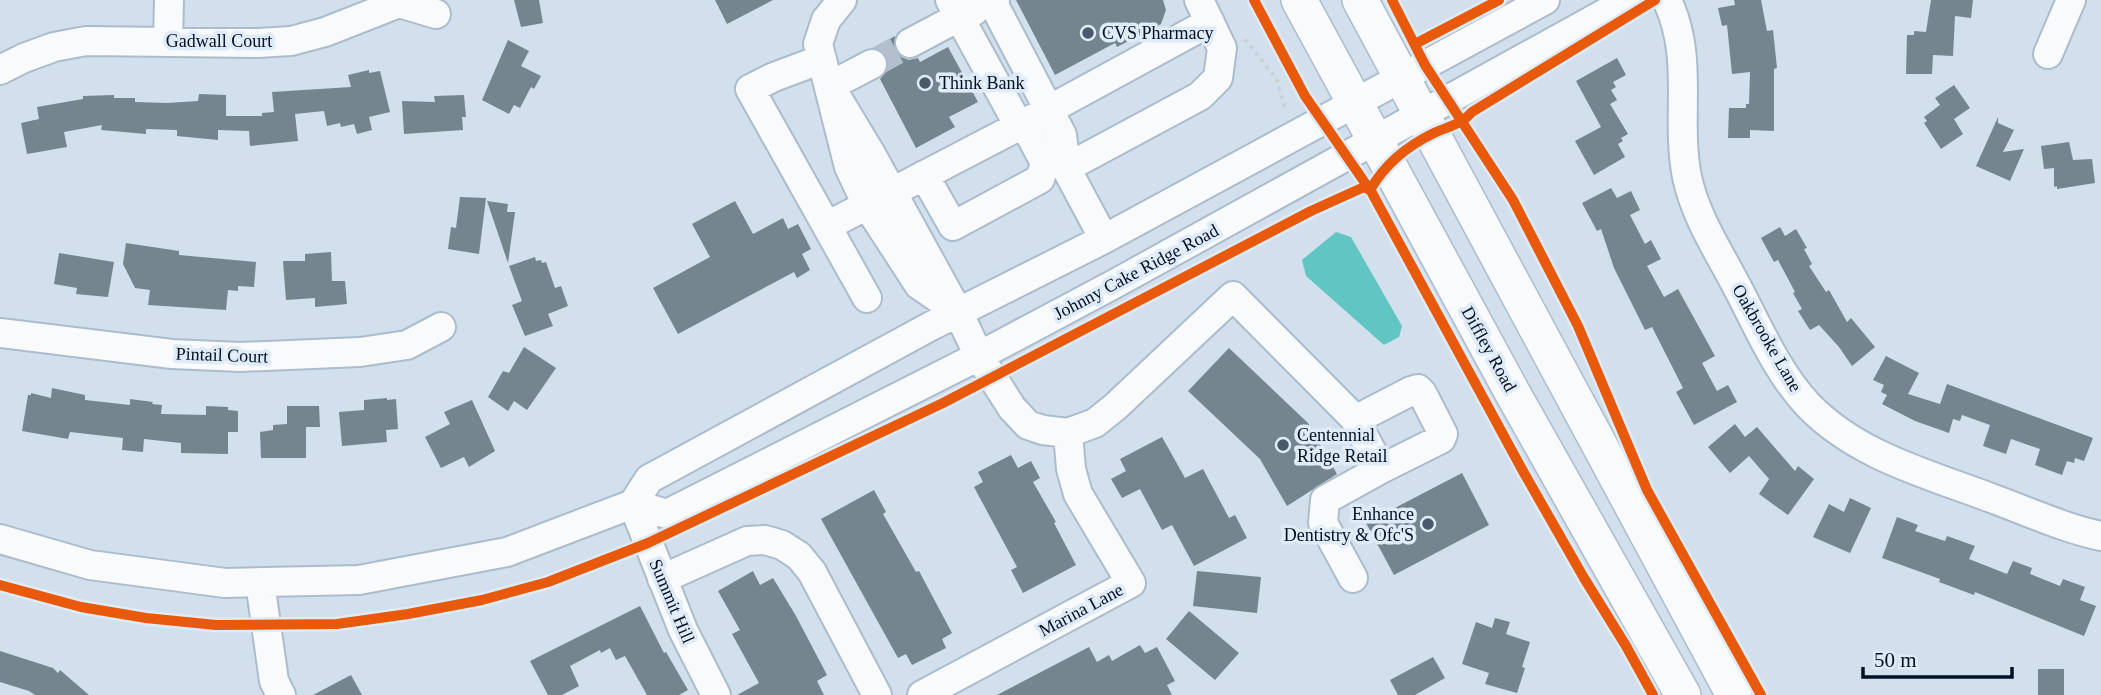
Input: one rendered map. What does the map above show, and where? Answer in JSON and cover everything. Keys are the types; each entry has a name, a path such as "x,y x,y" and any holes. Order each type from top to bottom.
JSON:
{"main road":[{"name":"Diffley Road","path":"1299,0 1512,392 1683,695"},
{"path":"1360,0 1734,695"}],"street":[{"path":"168,41 169,0"},
{"path":"842,0 826,20 818,44 826,73 871,154 879,199 958,312 979,356 1012,408 1028,425 1068,433 1095,423 1233,296 1355,420 1381,469"},
{"path":"0,539 90,565 225,583 359,580 507,552 633,504 649,479 958,312 1104,239 1545,0"},
{"name":"Johnny Cake Ridge Road","path":"633,504 667,514 979,356 1629,0"},
{"name":"Oakbrooke Lane","path":"1667,0 1681,37 1684,62 1683,147 1687,178 1696,208 1771,350 1796,391 1840,433 1875,454 2101,536"},
{"path":"2048,54 2071,0"},
{"path":"910,43 954,8 994,2 1062,135 1066,168 1104,239"},
{"name":"Gadwall Court","path":"0,70 54,47 86,41 291,41 325,32 400,3 436,13"},
{"path":"924,175 953,226 1040,179 1045,163 954,8"},
{"path":"827,226 1021,125 1204,11 1222,48 1218,78 1200,96 1066,168"},
{"path":"867,298 750,89 774,76 826,73 872,64"},
{"name":"Pintail Court","path":"0,333 172,354 253,357 346,353 407,345 441,327"},
{"path":"1353,578 1323,523 1325,500 1441,439 1443,434 1418,389 1355,420"},
{"name":"Marina Lane","path":"922,695 1131,583 1078,494 1071,469 1068,433"},
{"name":"Summit Hill","path":"633,504 683,630 716,695"},
{"path":"662,579 747,541 765,540 782,545 799,556 812,572 877,695"},
{"path":"260,582 274,681 281,695"}],"path":[{"path":"1238,30 1278,80 1285,109"}],"shaded area":[{"path":"1336,232 1351,237 1402,326 1399,337 1384,345 1306,276 1302,260"}],"building":[{"path":"514,0 539,0 543,23 521,27"},
{"path":"715,0 773,0 727,24"},
{"name":"CVS Pharmacy","path":"1016,0 1163,0 1166,10 1161,24 1117,47 1115,43 1055,75"},
{"path":"1734,0 1761,0 1767,31 1773,30 1777,68 1774,69 1774,131 1750,130 1750,138 1728,138 1729,108 1746,108 1746,104 1749,104 1750,72 1732,74 1727,25 1722,26 1718,8 1735,5"},
{"path":"1931,0 1973,0 1971,18 1955,16 1953,56 1933,55 1932,74 1906,74 1907,35 1914,35 1914,31 1926,32"},
{"name":"Think Bank","path":"895,36 895,50 901,57 909,60 918,58 920,62 948,47 978,102 949,117 955,127 916,148 880,79 886,72 887,57 881,50 874,48"},
{"path":"508,40 529,51 521,66 541,76 534,89 531,87 520,108 514,105 509,114 482,100"},
{"path":"1617,58 1626,75 1613,82 1616,87 1611,90 1617,100 1610,104 1628,134 1621,138 1623,141 1618,144 1625,157 1594,175 1575,141 1601,127 1576,81"},
{"path":"369,70 369,73 380,71 390,112 369,117 372,130 357,134 354,124 327,126 324,111 295,114 298,141 250,146 249,131 218,130 218,140 177,136 177,130 146,129 146,134 101,130 102,125 64,132 67,147 27,154 21,123 39,119 37,107 83,99 83,96 114,95 114,98 135,98 135,102 167,103 198,101 199,94 226,95 226,116 262,116 262,113 274,112 272,92 351,87 348,75"},
{"path":"1954,85 1970,108 1954,119 1963,134 1941,149 1924,123 1927,121 1924,117 1940,105 1935,98"},
{"path":"464,95 466,117 462,117 463,130 404,134 402,101 435,102 434,96"},
{"path":"1998,117 1998,123 2014,130 2003,152 2024,149 2010,181 1976,166"},
{"path":"2069,142 2073,160 2092,159 2095,183 2057,189 2057,186 2054,187 2054,168 2044,169 2041,146"},
{"path":"1611,188 1617,198 1631,191 1640,210 1630,215 1645,244 1651,240 1661,259 1647,266 1664,297 1678,289 1715,356 1702,363 1717,391 1728,385 1737,402 1694,425 1676,392 1683,388 1652,327 1645,330 1614,268 1601,229 1597,231 1582,203"},
{"path":"460,197 486,198 479,254 448,249 451,227 456,228"},
{"path":"487,201 508,204 507,212 515,212 508,263"},
{"path":"735,201 753,234 783,218 788,229 798,224 811,249 802,254 810,270 797,278 794,272 678,334 653,288 710,257 692,224"},
{"path":"1780,227 1785,236 1796,229 1807,248 1804,249 1812,264 1809,266 1826,292 1829,290 1847,322 1851,318 1875,347 1852,366 1819,325 1810,330 1798,311 1802,309 1793,293 1795,292 1778,260 1774,262 1761,238"},
{"path":"126,243 179,251 179,255 256,262 254,287 238,286 238,291 228,290 226,310 148,305 150,290 135,288 123,264"},
{"path":"331,252 332,281 345,281 347,304 315,307 315,298 286,300 283,261 305,261 305,254"},
{"path":"59,253 114,262 108,297 76,294 77,288 54,284"},
{"path":"535,257 536,261 546,262 555,288 561,286 568,306 548,314 553,326 525,336 512,305 522,301 509,266"},
{"path":"524,347 556,368 527,410 514,401 508,411 488,397 503,371 509,373"},
{"name":"Centennial Ridge Retail","path":"1229,348 1308,423 1337,474 1287,506 1260,459 1188,391"},
{"path":"1886,356 1919,373 1908,394 1940,404 1947,384 2093,438 2084,461 2075,458 2074,463 2067,461 2062,475 2035,465 2040,449 2011,439 2006,454 1983,446 1990,425 1962,415 1960,421 1953,419 1949,433 1915,421 1882,404 1887,395 1881,392 1884,385 1873,380"},
{"path":"52,388 85,395 85,400 130,405 130,399 153,402 152,404 162,405 161,414 206,415 206,406 228,407 228,410 238,411 238,432 228,432 228,454 181,453 181,443 144,439 143,452 122,450 123,438 70,432 68,439 22,431 28,395 31,393 51,398"},
{"path":"396,399 398,429 386,430 387,442 342,446 339,412 364,410 364,400"},
{"path":"472,400 495,451 469,467 464,457 441,468 425,437 450,424 444,412"},
{"path":"287,406 319,406 320,427 306,427 306,458 261,458 260,432 273,430 273,425 287,424"},
{"path":"1735,424 1745,437 1757,427 1795,471 1798,466 1814,479 1788,515 1759,494 1769,479 1749,456 1730,473 1708,447"},
{"path":"1162,437 1185,478 1203,469 1229,518 1235,515 1247,538 1194,566 1172,525 1162,530 1140,489 1122,498 1111,479 1126,471 1120,459"},
{"path":"1011,455 1018,468 1031,461 1040,478 1033,482 1076,565 1023,593 1011,570 1017,567 974,487 983,482 978,472"},
{"name":"Enhance Dentistry & Ofc'S","path":"1462,473 1489,525 1394,575 1366,523"},
{"path":"874,490 886,512 883,514 916,572 919,571 952,633 942,639 946,648 912,665 906,654 898,658 821,519"},
{"path":"1850,498 1871,508 1850,553 1813,537 1829,504 1844,512"},
{"path":"1897,517 1918,525 1915,531 1945,541 1947,536 1975,546 1969,559 2007,574 2013,561 2032,568 2030,574 2060,586 2063,579 2085,587 2080,600 2096,606 2084,636 1882,558"},
{"path":"753,571 760,585 773,578 796,616 827,675 817,681 824,695 737,695 759,683 732,634 740,630 718,591"},
{"path":"1197,571 1261,577 1257,613 1193,606"},
{"path":"640,606 664,653 666,652 688,690 679,695 647,695 625,656 616,660 610,648 601,653 600,650 570,666 579,686 562,695 548,695 530,661"},
{"path":"1189,611 1239,653 1215,680 1166,639"},
{"path":"1495,618 1510,622 1506,634 1530,642 1517,693 1485,684 1489,673 1462,664 1476,622 1492,628"},
{"path":"1140,645 1145,653 1157,647 1175,681 1167,685 1172,695 997,695 1089,647 1097,662 1109,655 1112,661"},
{"path":"0,651 53,668 58,673 60,670 89,695 35,695 0,682"},
{"path":"1433,657 1445,678 1415,695 1398,695 1390,680"},
{"path":"2038,669 2064,669 2064,695 2038,695"},
{"path":"351,675 362,695 313,695"}],"tunnel":[{"path":"872,64 910,43"}],"cycle path":[{"path":"1254,0 1305,96 1372,193 1524,473 1653,695"},
{"path":"1392,0 1425,65 1513,200 1578,326 1647,490 1761,695"},
{"path":"1415,44 1499,0"},
{"path":"0,585 81,607 146,618 216,625 337,624 482,600 548,582 648,543 943,403 1311,211 1364,187 1370,190 1390,164 1415,144 1459,123 1472,112 1655,0"}],"place":[{"name":"CVS Pharmacy","path":"1088,33"},
{"name":"Think Bank","path":"925,83"},
{"name":"Centennial Ridge Retail","path":"1283,445"},
{"name":"Enhance Dentistry & Ofc'S","path":"1428,524"}]}
